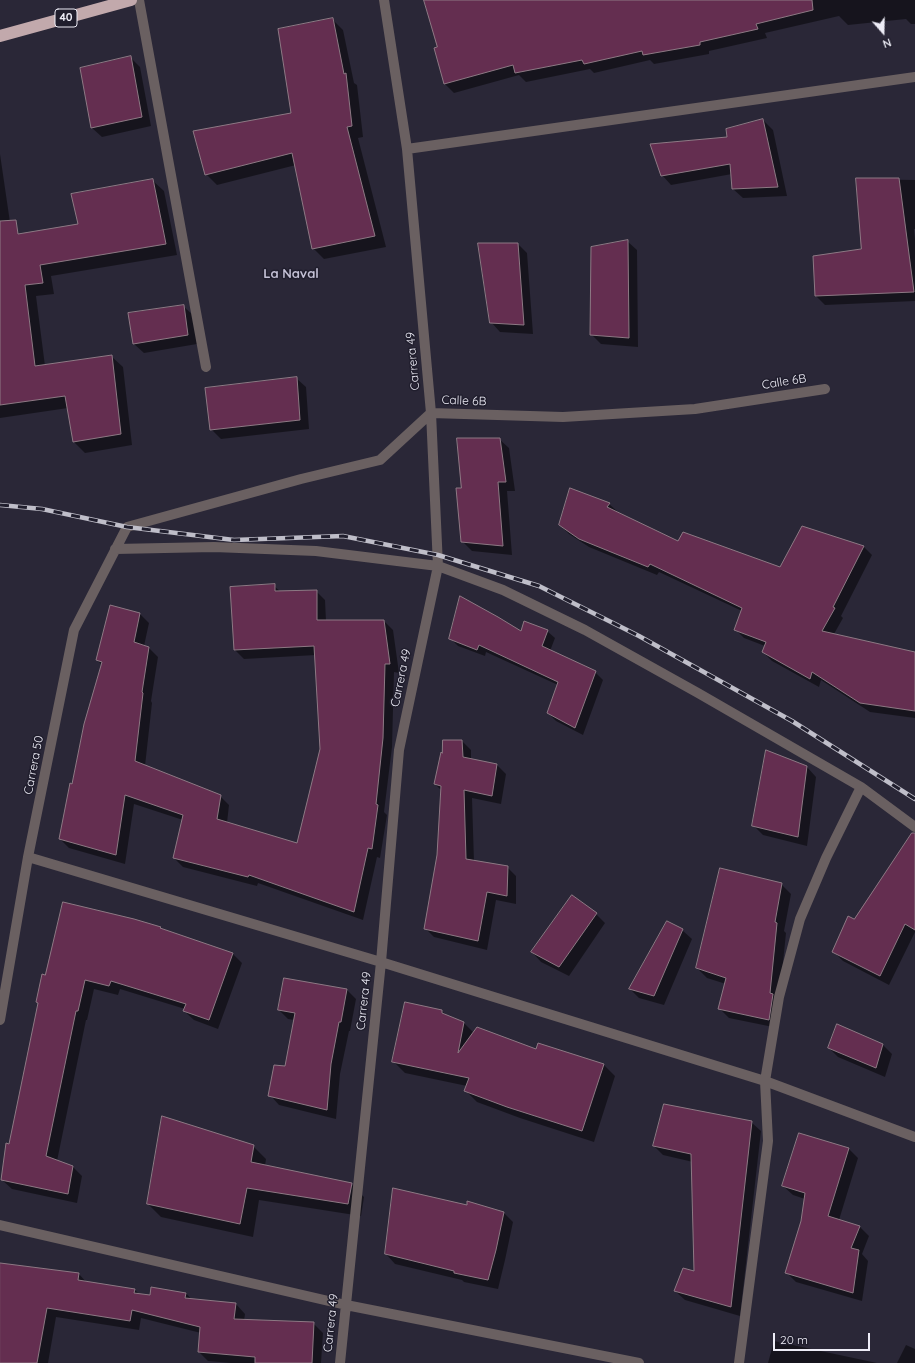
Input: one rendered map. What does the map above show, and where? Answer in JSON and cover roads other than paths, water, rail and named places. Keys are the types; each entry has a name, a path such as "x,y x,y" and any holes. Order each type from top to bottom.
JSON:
{"highway":[{"name":"40","path":"0,36 131,0"}],"street":[{"path":"139,0 206,367"},
{"name":"Carrera 49","path":"340,1363 381,962 399,750 438,566 430,413 407,149 384,0"},
{"path":"407,149 915,77"},
{"name":"Calle 6B","path":"127,527 301,479 380,460 430,413 563,417 695,409 826,388"},
{"name":"Carrera 50","path":"0,1020 28,857 74,630 127,527"},
{"path":"115,549 214,547 316,551 438,566 503,590 585,630 861,787 915,827"},
{"path":"739,1363 768,1141 765,1081 780,997 800,919 826,858 861,787"},
{"path":"28,857 381,962 765,1081 915,1137"},
{"path":"0,1225 346,1305 639,1363"}],"railway":[{"path":"0,505 42,509 127,527 234,540 343,536 438,555 539,586 639,636 792,721 915,799"}],"district":[{"name":"La Naval","path":"291,274"}]}
